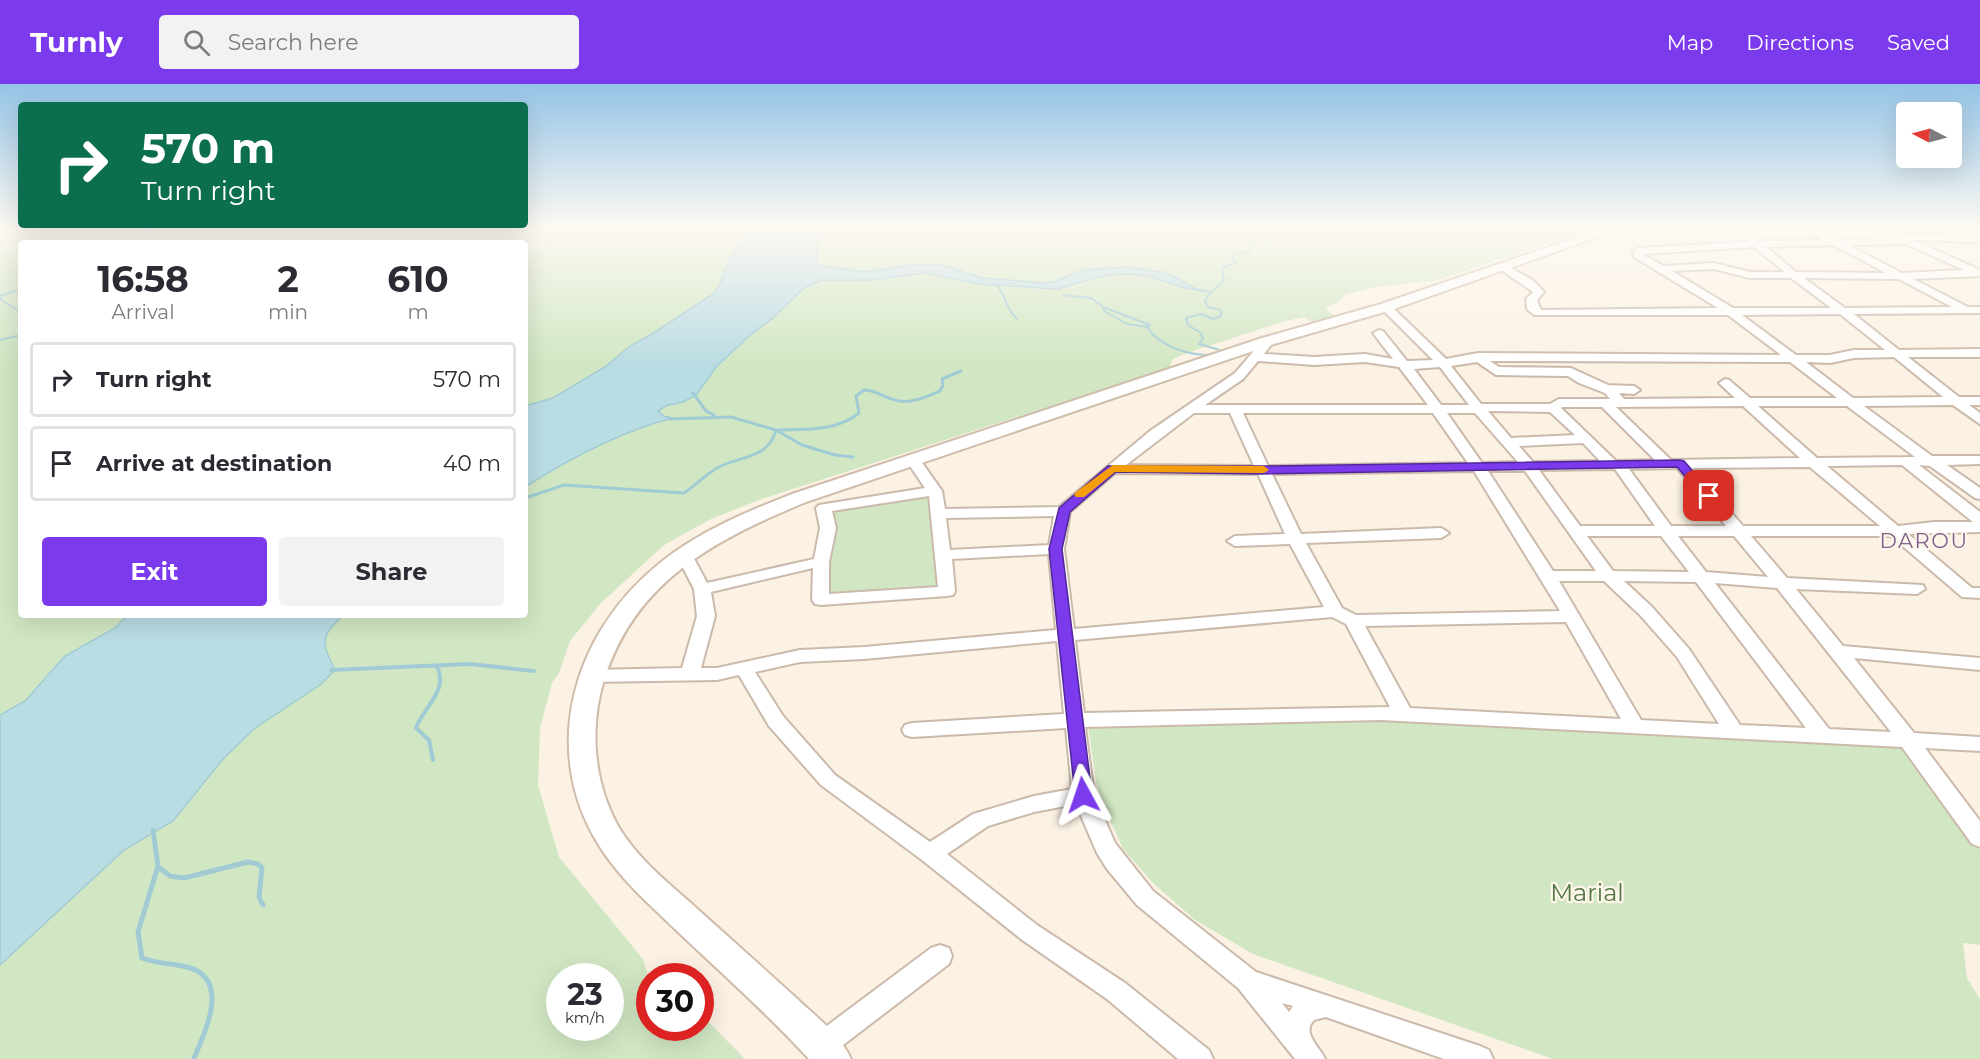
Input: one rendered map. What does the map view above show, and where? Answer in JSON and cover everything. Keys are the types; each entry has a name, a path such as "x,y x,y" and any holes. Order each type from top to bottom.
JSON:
{"street":[{"path":"940,956 827,1053 645,881 606,831 586,781 580,728 591,676 605,644 628,607 651,582 685,556 714,537 759,514 841,483 1262,349 1480,274"},
{"path":"1515,274 1530,283 1539,292 1531,299 1533,309 1538,313 1980,310"},
{"path":"1670,274 1731,312 1849,402 1980,495"},
{"path":"1748,274 1939,274"},
{"path":"1896,274 1980,317"},
{"path":"1793,275 1844,312 1980,420"},
{"path":"1386,307 1443,363 1528,466 1607,575 1646,611 1683,653 1734,731"},
{"path":"1379,333 1439,409 1550,576 1635,726"},
{"path":"1262,349 1314,361 1365,358 1405,365 1443,363 1478,357 1830,359 1854,354 1980,353"},
{"path":"1262,349 1239,376 1191,409 1113,469 1064,511 1056,549 1077,720 1083,795 1105,847 1127,878 1145,898 1247,980 1306,1051"},
{"path":"1478,357 1496,371 1571,372 1620,403 1980,400"},
{"path":"1725,383 1813,462 1968,592 1980,593"},
{"path":"1191,409 1553,408 1559,403 1634,390"},
{"path":"1607,396 1738,530 1839,651 1976,827"},
{"path":"1553,408 1616,465 1823,736"},
{"path":"1235,410 1295,538 1335,611 1353,621 1573,616"},
{"path":"1507,442 1587,439"},
{"path":"913,460 935,491 947,591 821,600 821,562 828,528 824,508 935,491"},
{"path":"1904,460 1980,520"},
{"path":"1113,469 1478,468 1980,460"},
{"path":"939,514 1064,511"},
{"path":"1576,531 1896,531 1980,526"},
{"path":"1235,541 1440,533"},
{"path":"942,555 1056,549"},
{"path":"685,556 702,589 706,616 690,674"},
{"path":"702,589 764,573 821,562"},
{"path":"1550,576 1703,577 1784,584 1917,589"},
{"path":"591,676 717,674 800,656 864,653 1067,633 1335,611"},
{"path":"1353,621 1405,716"},
{"path":"1839,651 1980,664"},
{"path":"744,669 776,721 828,780 930,854 1029,932 1116,991 1200,1059"},
{"path":"912,730 1077,720 1380,713 1980,744"},
{"path":"930,854 981,820 1034,804 1083,795"},
{"path":"1247,980 1480,1059"},
{"path":"1306,1051 1294,1031 1296,1020 1305,1011 1315,1006 1328,1006"}],"green space":[{"path":"0,274 18,274 18,618 125,618 115,628 65,656 25,701 0,715"},
{"path":"528,274 724,274 713,294 630,346 605,367 553,398 528,405"},
{"path":"913,274 931,274 978,284 1037,289 1078,285 1107,275 1135,274 1195,289 1171,274 1454,274 1438,280 1375,287 1344,295 1337,303 1327,307 1326,310 1334,315 1312,323 1305,317 1285,321 1187,353 1173,359 1169,368 759,500 711,519 664,545 601,603 570,641 559,673 552,683 540,728 538,785 559,857 643,959 644,963 636,963 636,1041 714,1041 714,1027 745,1059 0,1059 0,965 124,850 173,821 223,759 254,729 320,685 335,670 325,646 325,640 330,629 340,618 528,618 528,485 596,447 653,424 672,419 658,411 696,395 710,374 803,289 822,280 874,280"},
{"path":"972,274 1072,274 1045,283 983,278"},
{"path":"931,493 942,589 824,598 829,509"},
{"name":"Marial","path":"1347,719 1904,741 1980,850 1980,945 1963,943 1967,978 1980,999 1980,1059 1553,1059 1253,954 1195,920 1153,883 1123,849 1103,804 1096,781 1088,725"}],"water":[{"path":"724,274 913,274 874,280 822,280 803,289 717,366 696,395 658,411 664,416 673,418 635,430 596,447 528,485 528,405 553,398 605,367 630,346 713,294"},
{"path":"931,274 972,274 983,278 1045,283 1072,274 1119,274 1107,275 1058,289 978,284"},
{"path":"1135,274 1171,274 1198,290 1185,288 1148,276"},
{"path":"125,618 340,618 330,629 325,640 327,652 335,670 320,685 254,729 223,759 173,821 124,850 0,965 0,715 25,701 65,656 115,628"}],"waterway":[{"path":"1211,292 1224,281 1223,274"},
{"path":"995,283 1010,311 1017,319"},
{"path":"1194,289 1211,292"},
{"path":"18,290 0,296 1,300 18,310"},
{"path":"1147,327 1160,340 1177,349 1196,354 1215,355 1220,350 1199,344 1203,339 1201,333 1188,325 1186,318 1201,314 1213,319 1221,316 1221,310 1208,307 1205,301 1211,292"},
{"path":"1063,295 1091,298 1103,307 1150,325 1147,327"},
{"path":"1103,308 1104,311 1127,324 1147,327"},
{"path":"0,340 18,336"},
{"path":"776,430 809,429 840,424 859,413 856,396 864,390 904,402 922,398 940,391 943,385 942,379 961,371"},
{"path":"693,393 706,411 714,415"},
{"path":"670,419 731,417 776,430"},
{"path":"528,497 564,485 684,493 719,467 761,451 767,446 776,430"},
{"path":"776,430 802,445 835,455 853,457"},
{"path":"331,670 470,664 534,671"},
{"path":"433,760 429,740 416,728 438,691 440,675 437,666"},
{"path":"153,830 158,866 138,932 142,958 187,967 200,973 208,982 212,994 212,1006 194,1058"},
{"path":"158,867 170,876 184,878 248,862 258,864 262,868 259,897 263,905"}],"slow traffic":[{"path":"1080,495 1113,469 1264,470"}],"district":[{"name":"DAROU","path":"1924,541"}],"route":[{"path":"1083,795 1077,720 1056,549 1058,529 1064,511 1079,495 1113,469 1262,470 1680,463 1709,496"}]}
